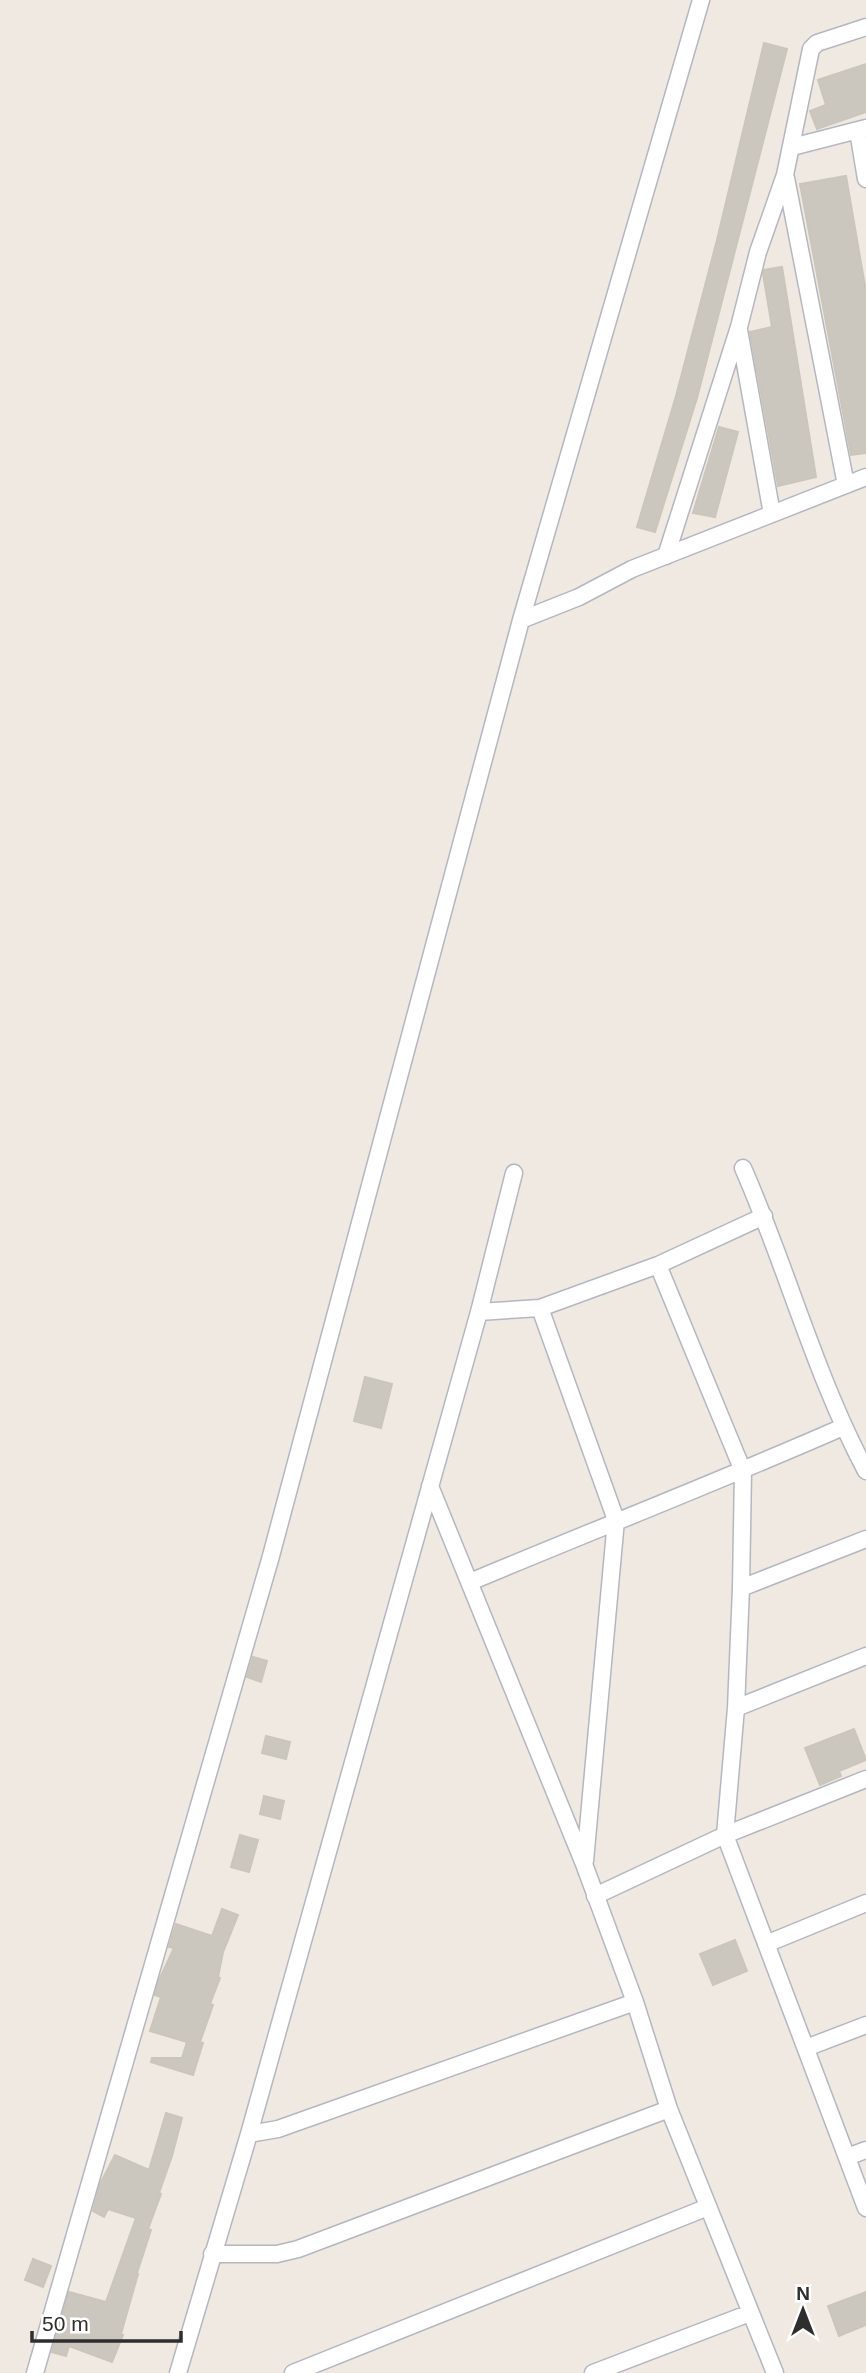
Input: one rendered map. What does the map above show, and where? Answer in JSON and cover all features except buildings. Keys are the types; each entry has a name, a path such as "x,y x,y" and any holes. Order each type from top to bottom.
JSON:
{"street":[{"path":"35,2373 271,1556 521,620 701,0"},
{"path":"666,556 738,327 758,252 785,175 811,50 817,43 866,27"},
{"path":"792,147 862,129 866,179"},
{"path":"785,175 846,485"},
{"path":"738,327 772,514"},
{"path":"521,620 579,597 632,569 866,477"},
{"path":"743,1168 764,1216 843,1427 866,1471"},
{"path":"178,2373 249,2134 479,1312 514,1173"},
{"path":"479,1312 540,1308 658,1265 764,1216"},
{"path":"658,1265 743,1471 736,1708 725,1835 866,2208"},
{"path":"540,1308 616,1520 584,1864"},
{"path":"470,1582 616,1520 743,1471 843,1427"},
{"path":"430,1486 584,1864 635,2003 669,2109 775,2373"},
{"path":"741,1588 866,1539"},
{"path":"736,1708 866,1656"},
{"path":"595,1896 725,1835 866,1779"},
{"path":"766,1944 866,1903"},
{"path":"249,2134 278,2129 635,2003"},
{"path":"806,2048 866,2025"},
{"path":"212,2254 277,2254 298,2249 669,2109"},
{"path":"847,2157 866,2150"},
{"path":"293,2373 708,2207"},
{"path":"593,2373 750,2312"}]}
